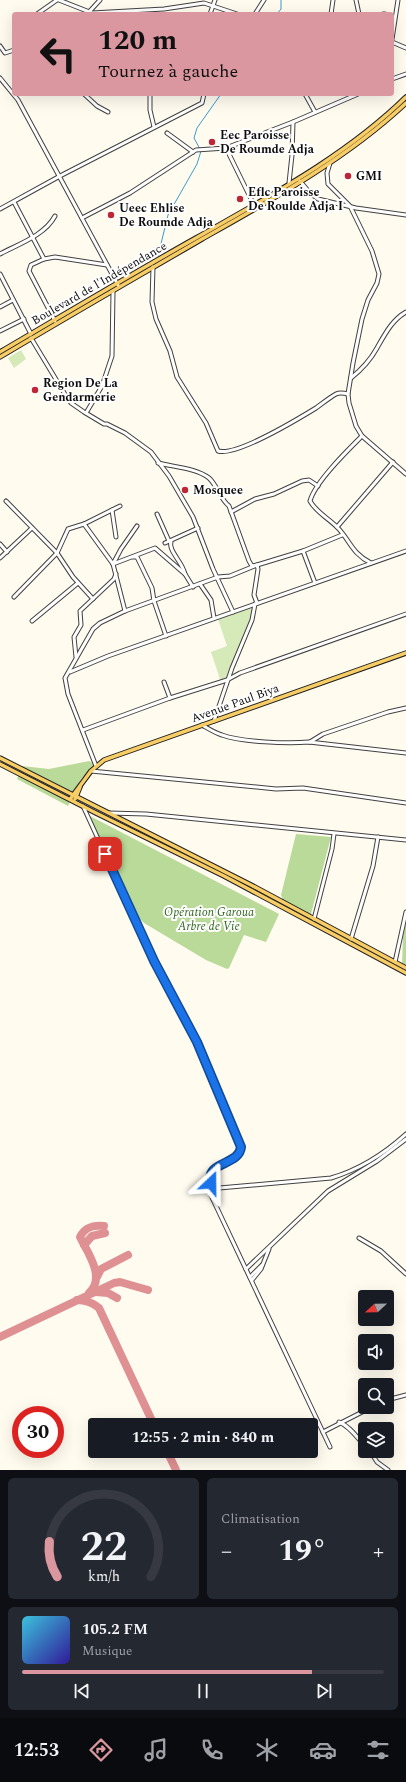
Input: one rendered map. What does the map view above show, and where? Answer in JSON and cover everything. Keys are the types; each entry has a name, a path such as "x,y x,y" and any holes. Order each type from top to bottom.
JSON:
{"main road":[{"name":"Boulevard de l'Indépendance","path":"0,357 54,321 118,285 288,184 348,145 393,110 406,97"},
{"name":"Boulevard de l'Indépendance","path":"0,352 113,290 118,285 153,267 300,181 359,143 406,103"},
{"name":"Avenue Paul Biya","path":"73,799 91,771 104,760 406,653"},
{"path":"0,758 83,806 224,876 406,973"},
{"path":"0,764 73,799 81,800 206,862 406,968"},
{"name":"Avenue Paul Biya","path":"73,799 79,791 80,786"},
{"path":"79,791 81,800"}],"street":[{"path":"40,12 58,0 88,12"},
{"path":"92,12 100,0"},
{"path":"188,0 190,5"},
{"path":"210,12 215,0"},
{"path":"256,12 264,0"},
{"path":"331,12 333,0"},
{"path":"356,0 359,12"},
{"path":"394,18 398,0"},
{"path":"121,12 204,3 231,12"},
{"path":"394,41 406,48"},
{"path":"0,46 5,53 12,51"},
{"path":"394,78 406,74"},
{"path":"0,78 12,93"},
{"path":"15,96 60,176 118,285"},
{"path":"86,96 97,106 108,112"},
{"path":"150,96 150,110 154,127"},
{"path":"0,209 60,176 202,103 204,96"},
{"path":"306,96 315,112"},
{"path":"82,218 130,194 198,149 226,148 353,96"},
{"path":"288,184 292,155 292,122"},
{"path":"167,133 193,152"},
{"path":"226,148 254,205"},
{"path":"330,162 327,173 328,184 350,206 372,251 379,274 377,283 365,308 348,394 349,402 356,426 362,436 406,474"},
{"path":"300,181 310,193 318,199 356,208 406,215"},
{"path":"14,202 44,259"},
{"path":"0,254 32,237 51,224 55,216"},
{"path":"54,321 29,269 31,265 44,259 55,257 107,265"},
{"path":"153,267 152,302 156,320 170,351 177,377 206,423 218,451 232,450 251,443 316,408 336,394 348,394"},
{"path":"0,274 24,319 31,336 68,400 104,424 125,433 148,448 173,483 193,516 233,612"},
{"path":"86,413 102,386 112,356 113,290"},
{"path":"0,307 13,300"},
{"path":"351,378 362,368 376,349 389,327 406,312"},
{"path":"0,331 24,319"},
{"path":"362,436 318,486 310,501 318,512 338,528 362,559 371,563"},
{"path":"338,528 393,462"},
{"path":"158,463 189,469 209,478 225,503 229,506 249,561 252,566 257,565"},
{"path":"231,512 255,499 274,494 302,481 309,480 318,486"},
{"path":"6,501 57,553 78,583 93,599"},
{"path":"14,597 57,553 68,529 84,524 120,506"},
{"path":"112,510 116,537"},
{"path":"157,514 170,541 170,548 181,563 185,574 193,587"},
{"path":"84,524 113,564 125,611"},
{"path":"113,564 121,549 137,526"},
{"path":"0,558 32,528"},
{"path":"165,543 198,528"},
{"path":"96,766 65,684 65,678 70,672 76,657 96,626 125,611 218,577 230,576 257,565 303,551 342,535"},
{"path":"0,544 7,552"},
{"path":"113,564 130,556 155,548 185,574"},
{"path":"70,672 108,656 406,550"},
{"path":"303,551 315,583"},
{"path":"130,556 137,557 152,588 154,601 166,636"},
{"path":"214,721 227,680 252,620 256,604 254,595 258,574 257,565"},
{"path":"76,657 74,637 81,625 79,612 114,579 116,574"},
{"path":"32,621 78,583"},
{"path":"200,584 211,600 214,618"},
{"path":"82,730 170,698 227,680 240,673 406,614"},
{"path":"164,682 170,698"},
{"path":"309,742 323,734 388,712 406,708"},
{"path":"202,725 222,735 246,740 295,744 309,742 406,753"},
{"path":"91,771 276,789 304,788 406,803"},
{"path":"83,806 154,961 197,1042 239,1142 241,1150 237,1155 211,1172 210,1178 213,1188"},
{"path":"107,813 146,814 406,840"},
{"path":"314,919 332,849 334,834"},
{"path":"351,939 373,866 378,837"},
{"path":"395,962 406,912"},
{"path":"330,1447 208,1189 309,1181 335,1177 350,1172 370,1160 406,1134"},
{"path":"246,1269 334,1186 377,1162 406,1139"},
{"path":"359,1238 381,1252 406,1274"},
{"path":"251,1278 261,1269 270,1247"},
{"path":"394,1398 406,1395"},
{"path":"323,1432 339,1422 358,1413"},
{"path":"339,1422 351,1430 358,1438"},
{"path":"374,1458 377,1462 388,1470"}],"green space":[{"path":"21,350 26,359 14,368 8,358"},
{"path":"255,604 255,611 227,680 221,682 211,652 227,646 218,619"},
{"path":"89,761 93,763 94,767 81,779 68,806 17,779 22,766 49,769"},
{"name":"Opération Garoua Arbre de Vie","path":"88,815 279,914 266,942 244,935 229,968 227,969 206,960 144,923 136,915"},
{"path":"296,834 331,837 310,918 284,902 281,895"},
{"path":"406,923 406,967 402,965 403,937"}],"waterway":[{"path":"279,12 281,9 281,0"},
{"path":"158,256 168,215 197,164 201,151 194,138 197,128 220,96"}],"taxiway":[{"path":"89,1293 94,1287 96,1273 91,1258 80,1237 84,1231 90,1227 104,1226"},
{"path":"84,1245 92,1236 105,1233"},
{"path":"97,1277 101,1269 128,1255"},
{"path":"0,1337 114,1283 120,1282 148,1290"},
{"path":"96,1292 108,1293 117,1298"},
{"path":"77,1300 89,1302 99,1308 151,1418"},
{"path":"170,1458 176,1470"}],"place":[{"name":"Eec Paroisse De Roumde Adja","path":"212,142"},
{"name":"GMI","path":"348,176"},
{"name":"Eflc Paroisse De Roulde Adja I","path":"240,199"},
{"name":"Ueec Ehlise De Roumde Adja","path":"111,215"},
{"name":"Region De La Gendarmerie","path":"35,390"},
{"name":"Mosquee","path":"185,490"}],"route":[{"path":"105,854 154,961 197,1042 209,1075 241,1147 240,1152 230,1161 215,1168 211,1172 211,1183"}]}
